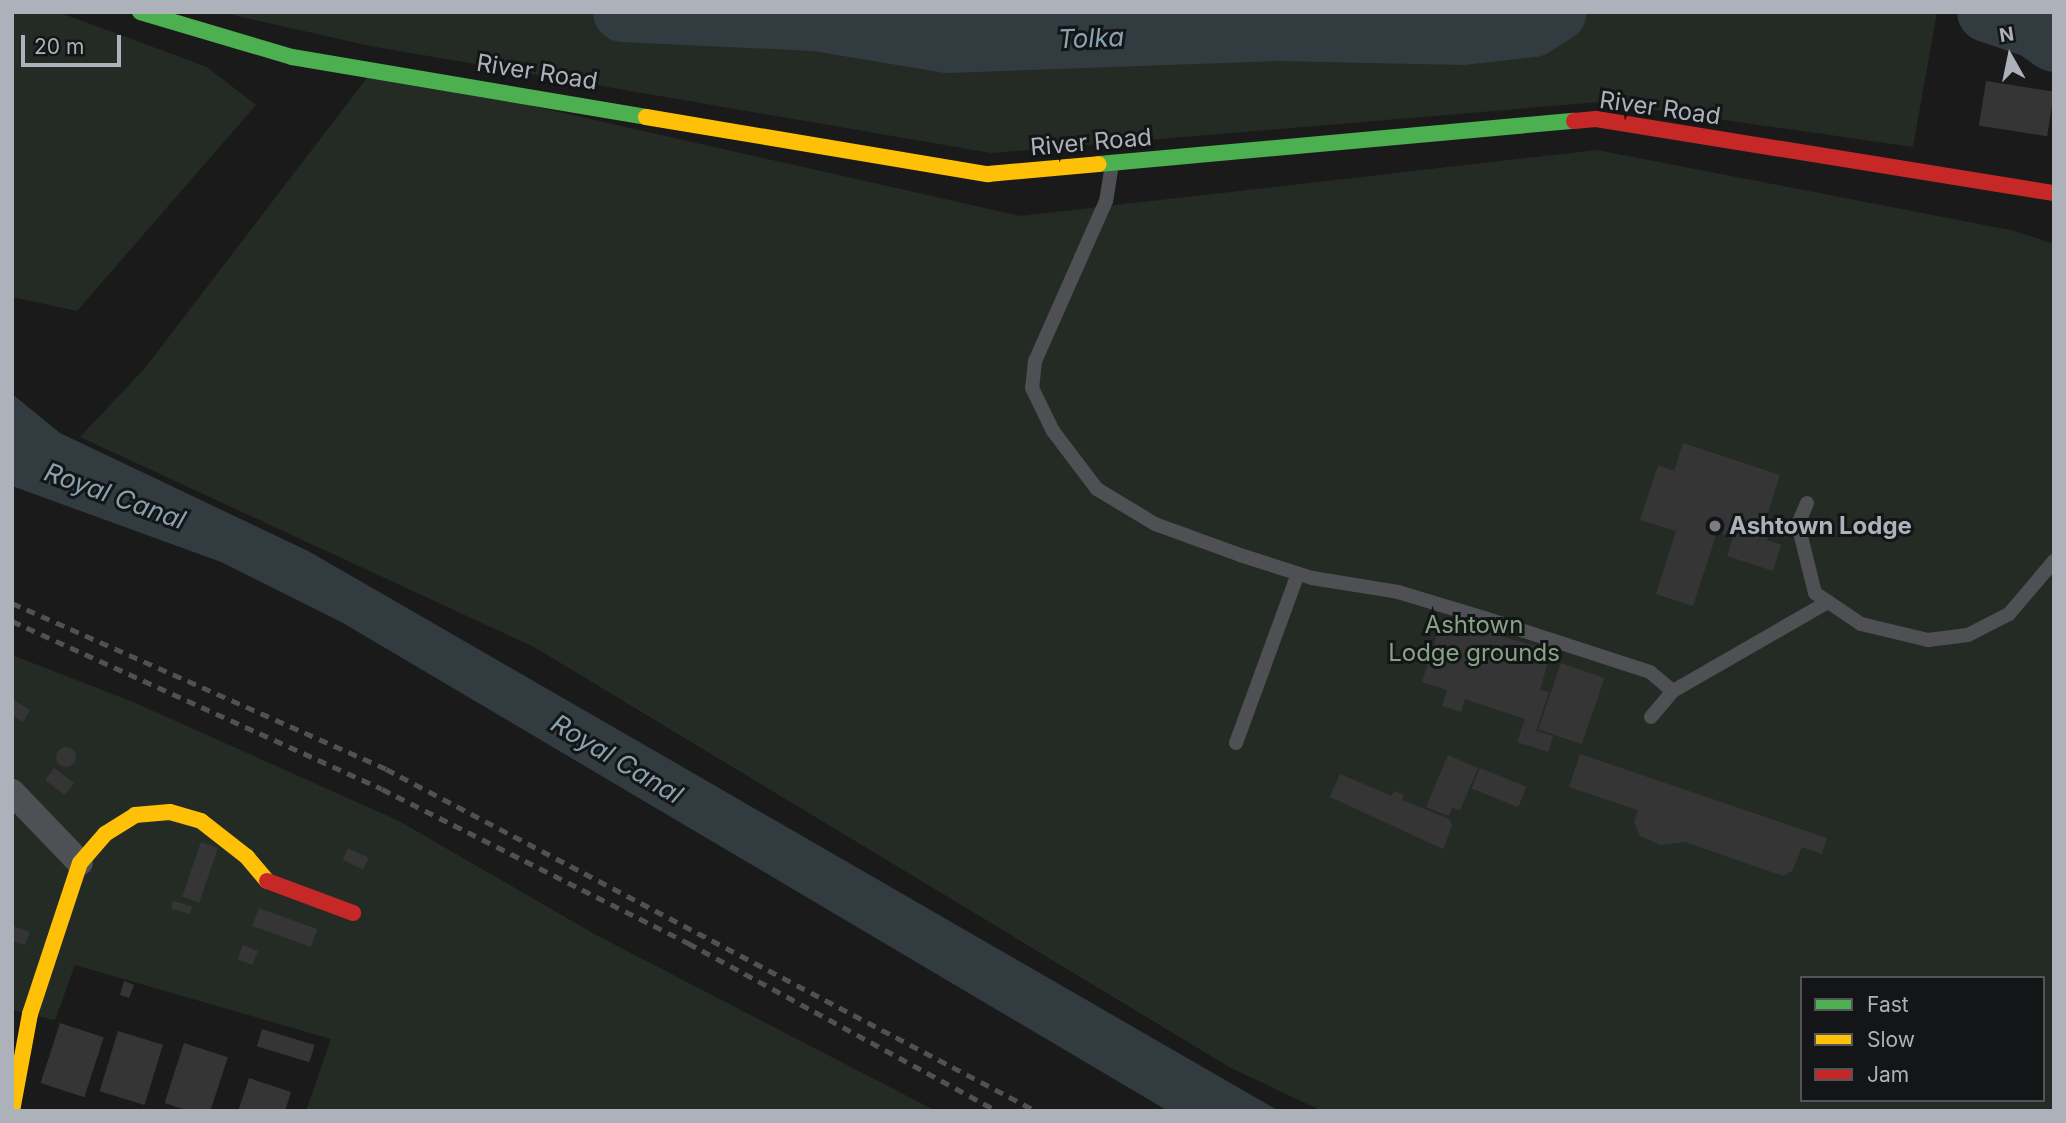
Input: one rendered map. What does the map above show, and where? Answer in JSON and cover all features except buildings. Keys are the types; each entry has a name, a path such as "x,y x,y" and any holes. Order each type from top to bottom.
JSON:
{"main road":[{"name":"River Road","path":"140,12 292,57 988,174 1595,119 2054,193"},
{"path":"12,1111 30,1014 80,863 105,834 135,815 170,812 201,821 247,857 270,885 353,913"}],"street":[{"path":"12,792 80,863"}],"lane":[{"path":"1112,163 1106,201 1035,361 1032,388 1040,408 1076,464 1119,506 1155,524 1298,574 1398,592 1650,672 1673,691"},
{"path":"1807,503 1798,524 1803,556 1815,593 1861,624 1928,640 1968,635 2009,614 2054,561"},
{"path":"1236,743 1298,574"},
{"path":"1651,717 1673,691 1828,602"}],"green space":[{"path":"12,12 58,12 207,67 256,105 77,311 12,297"},
{"path":"220,12 1937,12 1913,147 1600,102 991,153 370,46"},
{"path":"1987,12 2054,12 2054,42 2034,28"},
{"name":"Ashtown Lodge grounds","path":"373,70 1020,216 1597,150 2015,231 2054,244 2054,1111 1322,1111 1231,1068 534,647 80,437 145,368"},
{"path":"12,655 133,702 399,821 596,935 936,1111 306,1111 331,1039 75,965 55,1020 12,1010"}],"water":[{"name":"Royal Canal","path":"12,394 60,433 310,552 1279,1111 1168,1111 343,623 221,562 12,486"}],"waterway":[{"name":"Tolka","path":"623,12 815,21 948,43 1277,31 1463,35 1533,27 1557,12"},
{"name":"Tolka","path":"1987,12 2034,28 2054,42"}],"railway":[{"path":"12,603 386,769 1036,1111"},
{"path":"12,621 382,789 688,943 998,1111"}],"traffic: fast":[{"path":"140,12 292,57 646,117"},
{"path":"1099,164 1574,121"}],"traffic: slow":[{"path":"646,117 988,174 1099,164"},
{"path":"12,1111 30,1014 80,863 105,834 135,815 170,812 201,821 247,857 267,881"}],"traffic: jam":[{"path":"1574,121 1596,119 2054,193"},
{"path":"267,881 353,913"}],"place":[{"name":"Ashtown Lodge","path":"1715,526"}]}
